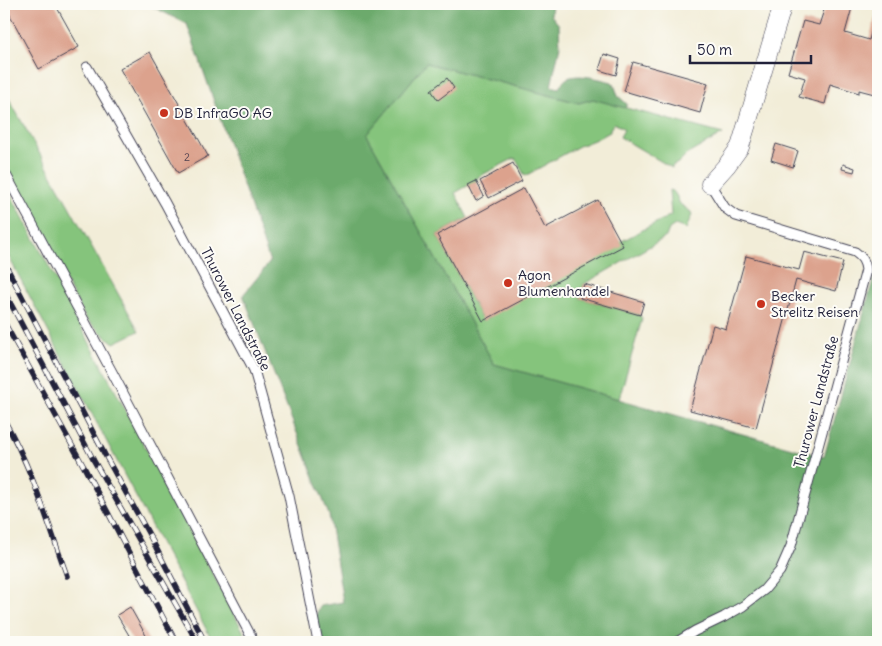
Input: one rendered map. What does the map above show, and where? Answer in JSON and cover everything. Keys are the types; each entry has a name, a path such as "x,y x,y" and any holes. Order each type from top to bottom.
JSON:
{"street":[{"path":"710,184 727,166 740,147 783,4"}],"lane":[{"name":"Thurower Landstraße","path":"87,67 165,203 254,370 289,496 318,642"},
{"path":"4,172 254,642"},
{"name":"Thurower Landstraße","path":"677,642 743,606 764,590 780,571 791,546 866,270 861,256 855,252 736,216 725,208 710,184"}],"green space":[{"path":"147,4 552,4 551,15 559,25 560,46 551,86 559,88 565,80 575,76 591,77 612,82 618,96 627,104 625,108 593,99 579,103 426,63 367,135 494,364 824,457 878,262 878,642 321,642 316,615 320,606 343,602 329,515 243,295 270,262 187,24"},
{"path":"426,63 579,103 593,99 723,134 686,155 672,168 620,137 624,129 614,123 610,132 579,146 525,176 515,158 478,177 476,181 455,193 468,218 437,235 483,321 620,242 671,215 669,190 673,191 680,204 691,212 692,215 686,229 675,225 669,229 666,237 584,284 580,298 640,315 642,319 619,399 494,364 367,135"},
{"path":"4,90 139,331 114,343 86,319 4,166"},
{"path":"4,182 249,642 213,642 4,248"}],"building":[{"path":"4,4 55,4 79,47 39,69"},
{"path":"826,4 853,4 845,33 869,40 878,8 878,95 859,90 859,93 830,84 825,104 799,97 805,78 788,73 803,21 819,25"},
{"name":"DB InfraGO AG","path":"150,52 208,156 178,173 120,69"},
{"path":"604,54 620,59 616,75 599,70"},
{"path":"633,62 708,83 700,113 624,91"},
{"path":"447,78 454,88 438,100 431,90"},
{"path":"776,144 798,151 793,167 771,160"},
{"path":"513,163 522,181 489,198 480,181"},
{"path":"843,164 855,168 854,172 842,169"},
{"path":"476,181 484,196 476,201 468,185"},
{"name":"Agon Blumenhandel","path":"524,188 545,228 598,200 623,246 483,321 437,235"},
{"path":"804,252 843,262 836,291 796,280 756,428 690,410 713,325 726,329 746,256 799,270"},
{"path":"584,284 644,302 640,315 580,298"},
{"path":"130,607 149,641 133,642 117,615"}],"railway":[{"path":"4,262 205,642"},
{"path":"4,291 94,461 196,640"},
{"path":"4,322 84,467 176,642"},
{"path":"4,420 31,476 67,576"}],"place":[{"name":"DB InfraGO AG","path":"164,113"},
{"name":"Agon Blumenhandel","path":"508,283"},
{"name":"Becker Strelitz Reisen","path":"761,304"}]}
